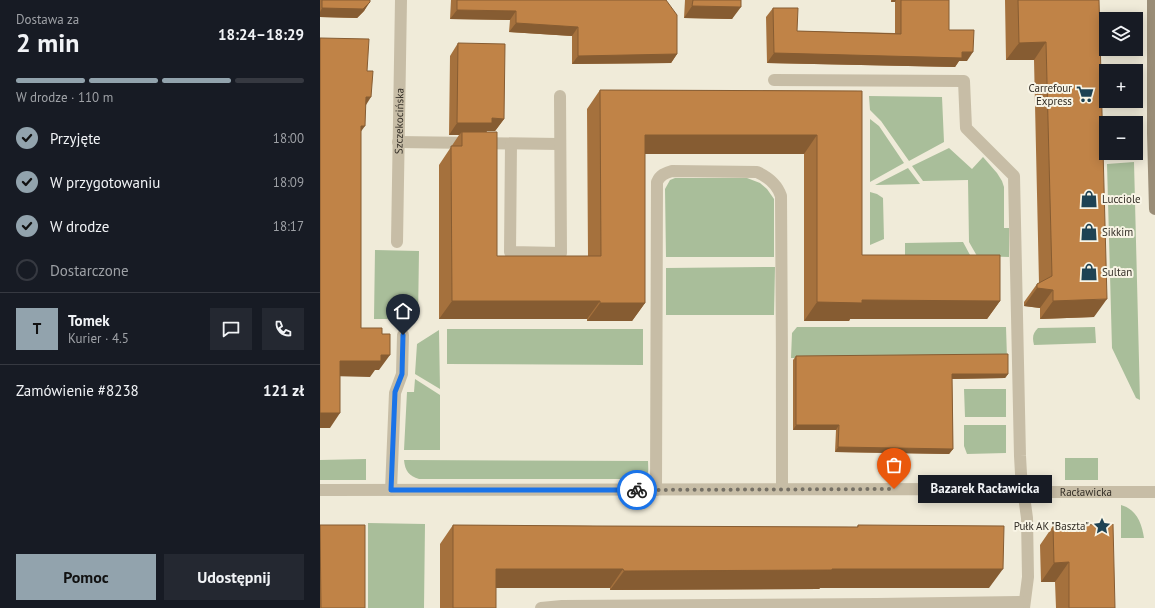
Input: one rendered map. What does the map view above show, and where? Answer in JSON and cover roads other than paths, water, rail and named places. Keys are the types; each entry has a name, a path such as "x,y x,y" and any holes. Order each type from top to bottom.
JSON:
{"main road":[{"path":"1153,0 1153,133 1155,209"}],"street":[{"name":"Szczekocińska","path":"397,242 401,0"},
{"path":"541,608 562,606 870,604 1024,605 1028,578 1027,518 1020,456 1014,176 966,128 964,81 774,80"},
{"path":"511,144 510,252 561,253 559,144 560,96"},
{"path":"398,142 559,144"},
{"path":"656,490 657,182 665,173 672,171 757,172 769,178 780,191 782,261 782,489"},
{"path":"391,490 395,392 402,374 403,335"},
{"name":"Racławicka","path":"320,490 989,489 1023,492 1155,492"}],"place":[{"name":"Carrefour Express","path":"1085,94"},
{"name":"Lucciole","path":"1089,199"},
{"name":"Sikkim","path":"1089,232"},
{"name":"Sultan","path":"1089,272"},
{"name":"Bazarek Racławicka","path":"894,489"},
{"name":"Pułk AK \"Baszta\"","path":"1102,526"}]}
